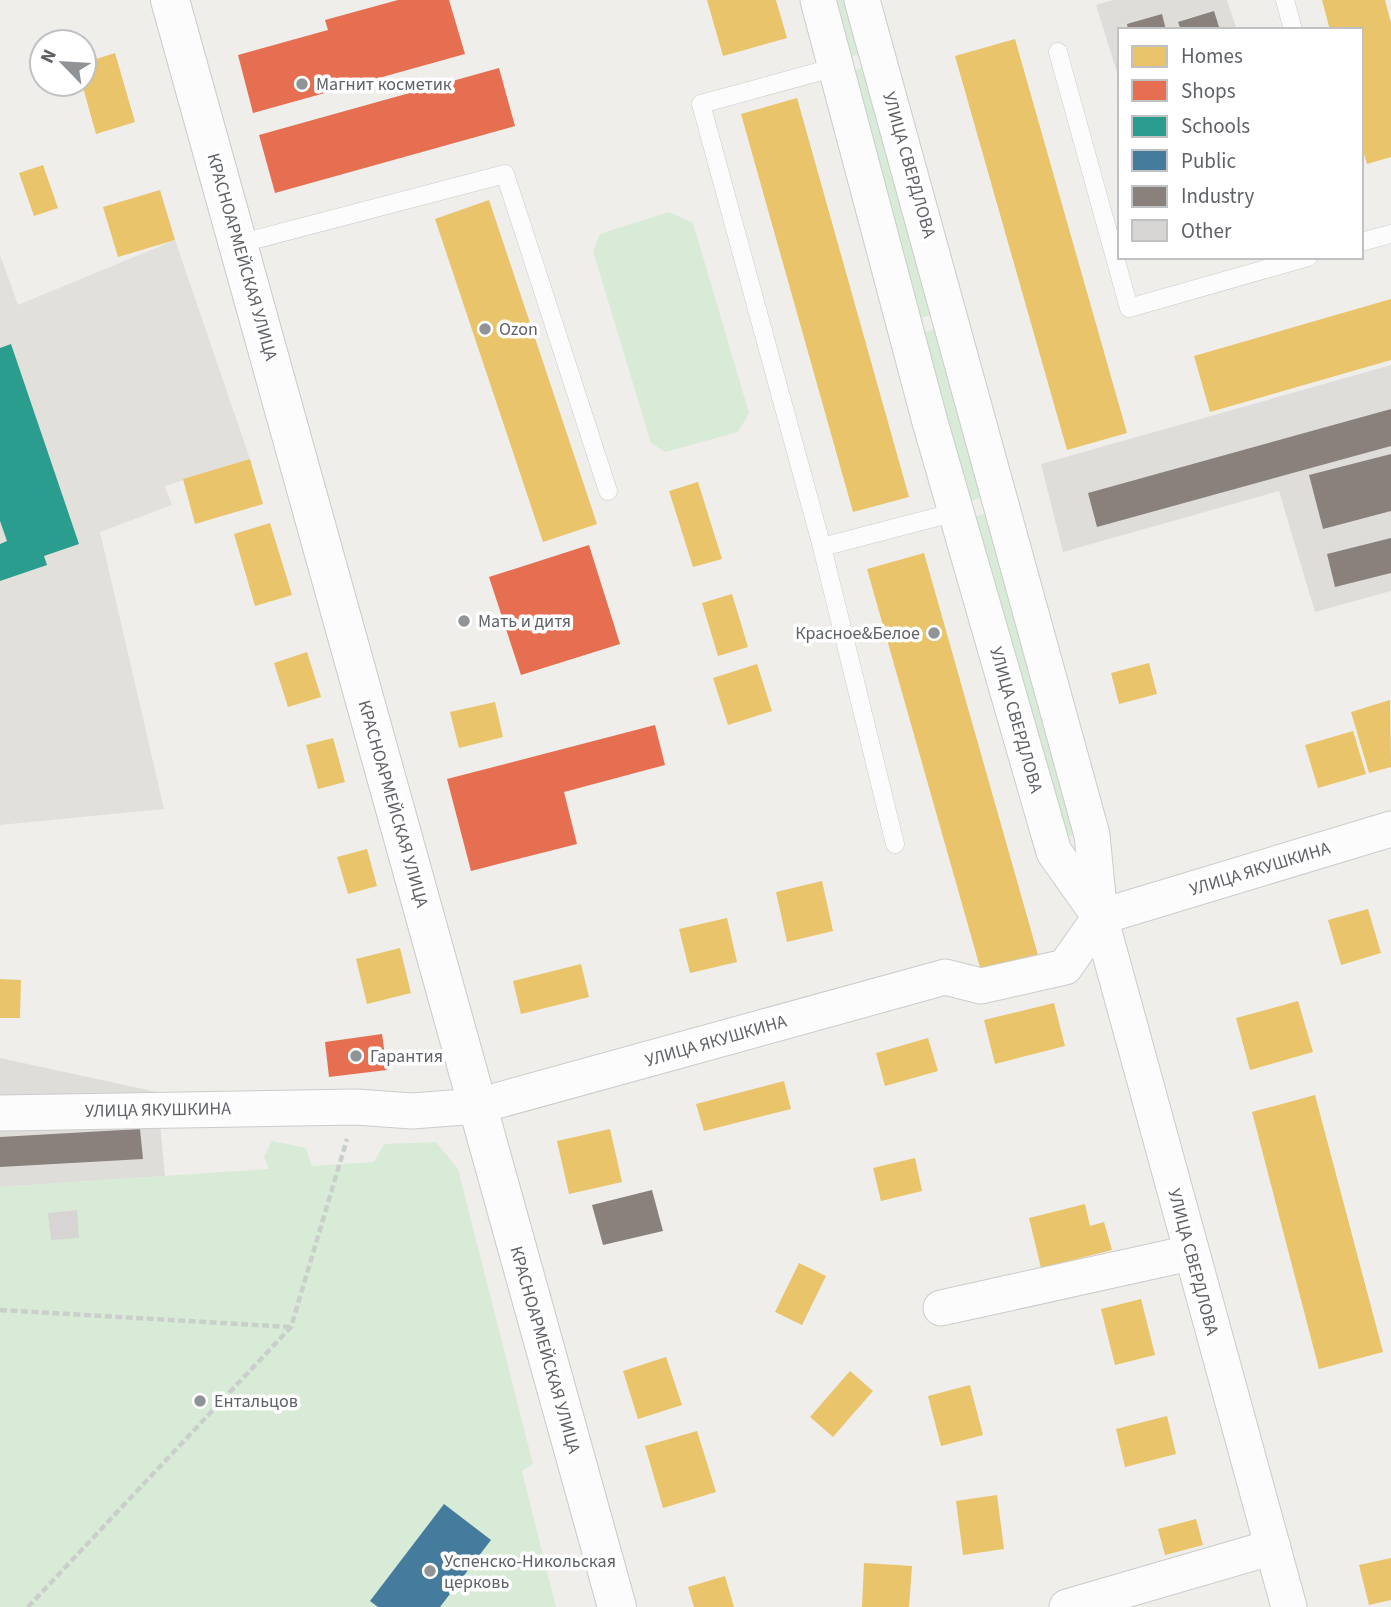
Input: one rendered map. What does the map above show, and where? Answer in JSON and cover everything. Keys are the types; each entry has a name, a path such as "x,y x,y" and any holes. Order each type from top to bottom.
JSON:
{"main road":[{"name":"КРАСНОАРМЕЙСКАЯ УЛИЦА","path":"170,0 617,1607"}],"street":[{"name":"УЛИЦА СВЕРДЛОВА","path":"818,0 905,329 1054,852 1100,917"},
{"name":"УЛИЦА СВЕРДЛОВА","path":"862,0 1092,835 1100,917 1289,1607"},
{"path":"835,67 877,54"},
{"path":"905,329 951,317"},
{"path":"956,512 1001,499"},
{"name":"УЛИЦА ЯКУШКИНА","path":"0,1113 356,1107 412,1111 478,1106 945,977 981,986 1065,967 1100,917 1391,829"},
{"path":"941,1308 1190,1253"},
{"path":"1067,1607 1272,1547"}],"lane":[{"path":"1285,0 1292,28"},
{"path":"1058,52 1129,308 1301,259"},
{"path":"835,67 701,104 822,547 895,844"},
{"path":"238,244 505,174 608,491"},
{"path":"1363,241 1391,234"},
{"path":"822,547 956,512"}],"path":[{"path":"28,1607 291,1327 356,1107"},
{"path":"0,1310 291,1327"}],"shaded area":[{"path":"1113,0 1227,0 1236,28 1118,28 1118,76 1096,5"},
{"path":"175,240 250,459 165,486 172,505 100,532 164,809 0,825 0,255 18,305"},
{"path":"1391,365 1391,591 1315,612 1279,491 1063,552 1041,464"},
{"path":"0,1058 157,1092 165,1176 0,1187"}],"green space":[{"path":"825,0 857,0 871,51 841,59"},
{"path":"872,65 941,312 911,321 842,74"},
{"path":"669,212 693,223 749,413 738,432 665,452 651,443 593,251 600,234"},
{"path":"946,326 991,495 959,504 915,335"},
{"path":"994,511 1085,832 1057,840 966,519"},
{"path":"272,1141 306,1148 312,1166 374,1162 384,1144 436,1142 458,1169 533,1464 522,1471 556,1607 0,1607 0,1187 269,1169 264,1157"}],"building: Homes":[{"path":"707,0 776,0 787,38 723,56"},
{"path":"1322,0 1385,0 1391,23 1391,157 1367,164 1363,151 1363,28 1329,28"},
{"path":"1015,39 1127,433 1067,450 955,56"},
{"path":"115,53 135,122 96,134 86,98 98,98 98,58"},
{"path":"797,98 909,497 853,512 741,114"},
{"path":"43,165 58,208 34,216 19,173"},
{"path":"160,190 175,240 118,257 103,207"},
{"path":"489,200 597,524 543,542 435,219"},
{"path":"1391,299 1391,360 1210,412 1194,356"},
{"path":"250,459 263,504 195,524 183,479"},
{"path":"698,482 722,559 693,567 669,491"},
{"path":"270,523 292,595 255,606 234,534"},
{"path":"924,553 1038,955 981,971 867,569"},
{"path":"732,594 748,647 718,656 702,603"},
{"path":"307,652 321,697 288,707 274,663"},
{"path":"1149,663 1157,694 1119,704 1111,673"},
{"path":"757,664 772,711 728,725 713,678"},
{"path":"1390,700 1391,767 1369,773 1351,712"},
{"path":"495,702 503,737 459,748 450,712"},
{"path":"1353,731 1366,774 1318,788 1305,745"},
{"path":"333,738 345,782 318,789 306,745"},
{"path":"367,849 377,886 348,894 337,857"},
{"path":"822,881 833,931 787,942 776,892"},
{"path":"1368,909 1381,953 1341,965 1328,920"},
{"path":"727,918 737,962 690,973 679,929"},
{"path":"400,948 411,993 367,1004 356,959"},
{"path":"581,964 589,997 521,1014 513,981"},
{"path":"0,979 21,980 20,1018 0,1018"},
{"path":"1298,1001 1313,1052 1250,1070 1236,1018"},
{"path":"1054,1003 1065,1046 995,1064 984,1020"},
{"path":"928,1038 938,1071 885,1086 876,1053"},
{"path":"784,1081 791,1109 704,1131 696,1104"},
{"path":"1315,1095 1383,1352 1319,1369 1252,1112"},
{"path":"610,1129 622,1182 569,1194 557,1141"},
{"path":"915,1158 922,1191 881,1201 873,1168"},
{"path":"1085,1204 1090,1226 1104,1222 1112,1250 1041,1268 1029,1218"},
{"path":"799,1263 826,1276 802,1325 775,1312"},
{"path":"1141,1299 1155,1355 1115,1365 1101,1309"},
{"path":"666,1357 682,1405 638,1419 623,1371"},
{"path":"850,1371 873,1391 833,1437 810,1417"},
{"path":"970,1385 983,1435 941,1446 928,1396"},
{"path":"1167,1416 1176,1454 1125,1467 1116,1429"},
{"path":"697,1431 716,1492 663,1508 645,1446"},
{"path":"997,1495 1004,1549 963,1555 956,1501"},
{"path":"1196,1519 1203,1545 1165,1555 1158,1529"},
{"path":"1391,1558 1391,1600 1369,1605 1359,1565"},
{"path":"864,1563 912,1566 909,1607 862,1607"},
{"path":"725,1576 734,1607 694,1607 688,1587"}],"building: Shops":[{"name":"Магнит косметик","path":"398,0 449,0 465,54 253,113 238,55 328,30 325,20"},
{"path":"499,68 515,126 275,193 259,135"},
{"path":"589,545 620,644 521,675 489,577"},
{"path":"655,725 665,765 564,792 577,844 471,871 447,779"},
{"name":"Гарантия","path":"382,1034 387,1070 329,1077 325,1042"}],"building: Schools":[{"path":"11,344 79,544 44,556 47,565 0,581 0,544 7,541 0,521 0,348"}],"building: Public":[{"name":"Успенско-Никольская церковь","path":"444,1504 491,1540 440,1607 378,1607 370,1601"}],"building: Industry":[{"path":"1214,11 1219,28 1180,28 1178,22"},
{"path":"1162,14 1166,28 1128,28 1127,24"},
{"path":"1391,409 1391,446 1097,527 1088,493"},
{"path":"1391,454 1391,511 1323,529 1309,475"},
{"path":"1391,538 1391,573 1335,587 1327,554"},
{"path":"140,1129 143,1159 0,1167 0,1137"},
{"path":"652,1190 663,1231 603,1245 592,1205"}],"building: Other":[{"path":"77,1210 79,1238 51,1240 48,1213"}],"place":[{"name":"Магнит косметик","path":"302,84"},
{"name":"Ozon","path":"485,329"},
{"name":"Мать и дитя","path":"464,621"},
{"name":"Красное&Белое","path":"934,633"},
{"name":"Гарантия","path":"356,1056"},
{"name":"Ентальцов","path":"200,1401"},
{"name":"Успенско-Никольская церковь","path":"430,1571"}]}
